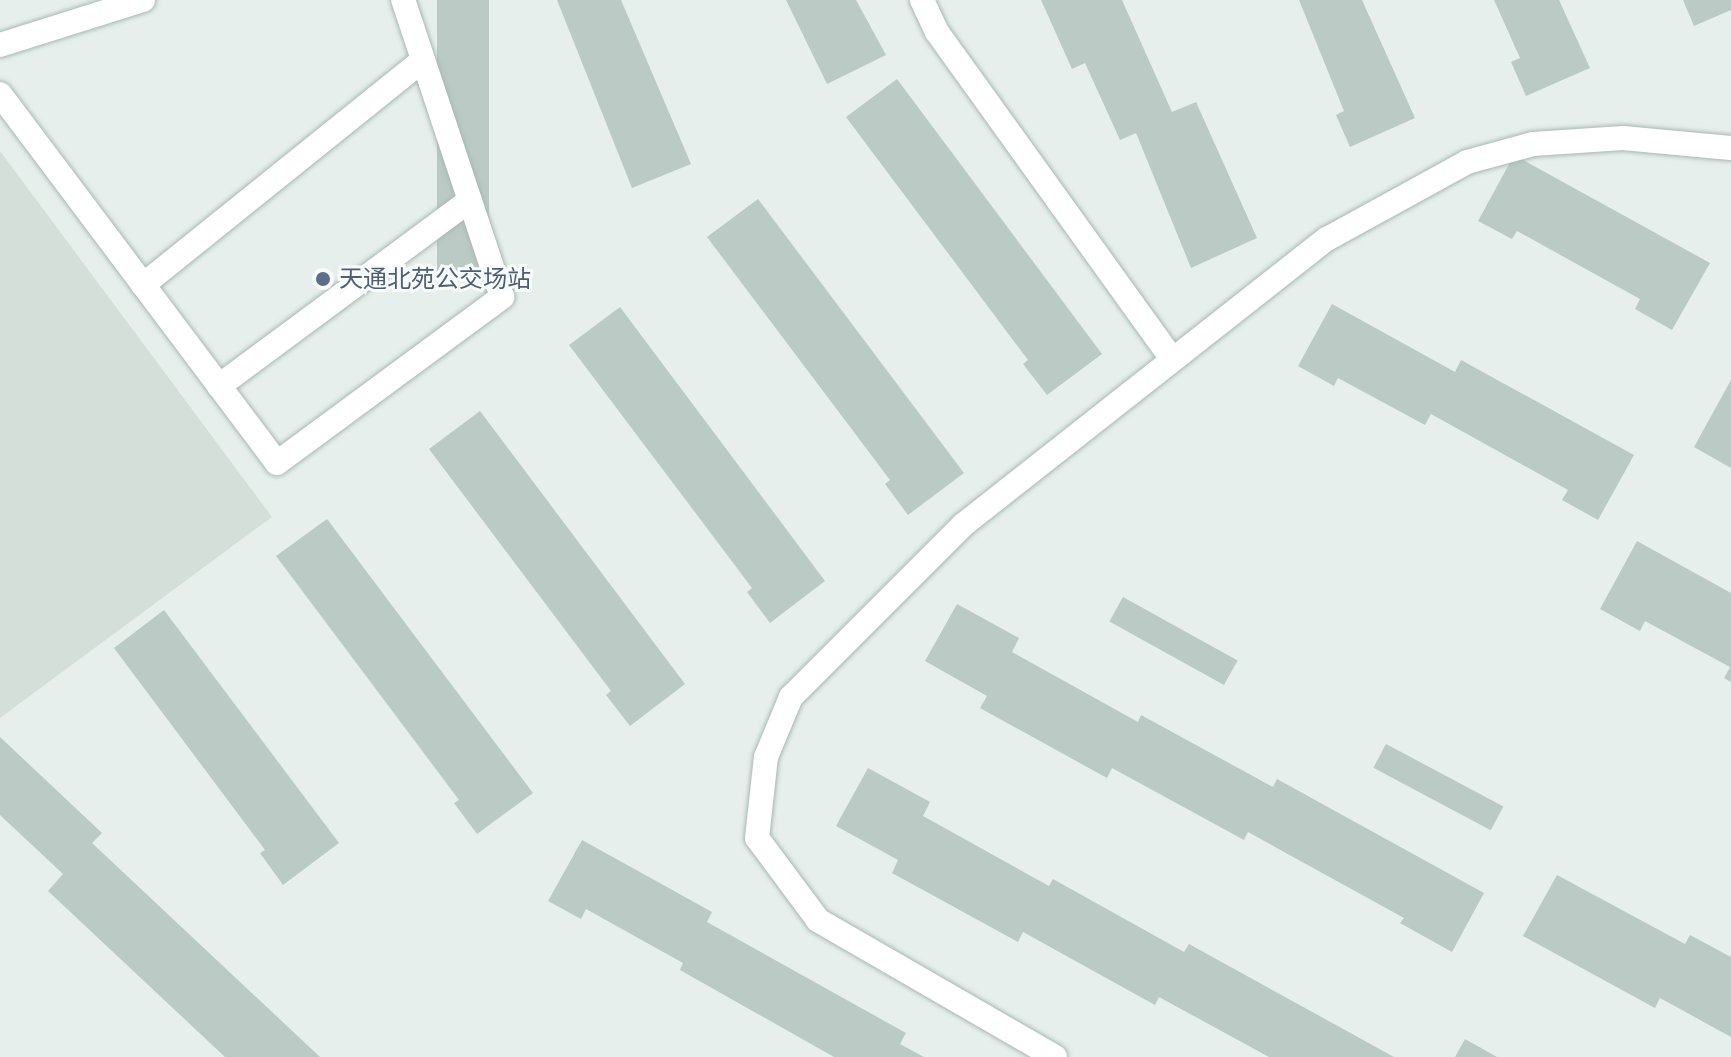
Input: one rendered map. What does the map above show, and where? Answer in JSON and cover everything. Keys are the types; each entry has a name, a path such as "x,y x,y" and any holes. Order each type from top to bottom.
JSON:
{"street":[{"path":"0,45 143,0"},
{"path":"0,94 277,463 502,297 403,0"},
{"path":"922,0 937,32 1170,356"},
{"path":"143,285 423,60"},
{"path":"1055,1057 818,920 757,838 766,757 791,697 942,546 1170,356 1327,239 1467,162 1533,144 1623,138 1731,148"},
{"path":"219,386 470,200"}],"shaded area":[{"path":"0,151 272,517 0,718"}],"building":[{"path":"437,0 489,0 489,276 437,276"},
{"path":"557,0 621,0 691,164 632,188"},
{"path":"786,0 856,0 886,55 827,84"},
{"path":"1041,0 1122,0 1172,112 1196,102 1257,238 1191,268 1136,133 1120,140 1085,63 1072,69"},
{"path":"1299,0 1362,0 1415,118 1350,147 1336,115 1344,111"},
{"path":"1494,0 1559,0 1590,68 1526,96 1511,62 1520,58"},
{"path":"1683,0 1731,0 1731,10 1694,26"},
{"path":"897,79 1102,354 1047,395 1023,364 1028,360 846,117"},
{"path":"1514,155 1710,263 1672,330 1635,309 1640,299 1517,231 1512,239 1478,221"},
{"path":"758,199 964,473 908,515 885,484 890,480 707,237"},
{"path":"1332,304 1455,372 1461,360 1634,455 1598,520 1562,500 1568,490 1431,414 1425,425 1338,378 1334,386 1298,366"},
{"path":"620,307 825,581 770,623 747,592 752,588 569,345"},
{"path":"1731,380 1731,468 1694,447"},
{"path":"480,411 685,684 630,726 606,695 611,691 429,449"},
{"path":"327,519 533,793 477,834 454,803 459,800 276,556"},
{"path":"1637,541 1731,593 1731,682 1724,678 1730,667 1645,621 1640,631 1600,609"},
{"path":"1123,597 1238,661 1224,685 1109,621"},
{"path":"957,604 1019,638 1012,652 1138,722 1141,715 1273,787 1277,779 1484,893 1452,952 1400,923 1404,918 1248,832 1244,840 1112,768 1107,778 980,708 987,696 925,661"},
{"path":"164,610 339,843 283,885 260,853 265,850 114,648"},
{"path":"0,737 102,833 92,843 320,1057 225,1057 48,891 63,874 0,815"},
{"path":"1386,744 1503,806 1491,830 1373,768"},
{"path":"868,768 930,802 923,816 1049,886 1053,879 1184,952 1189,944 1394,1057 1269,1057 1159,997 1155,1005 1023,932 1018,942 892,873 898,860 836,826"},
{"path":"582,840 712,912 707,922 906,1033 900,1044 924,1057 834,1057 680,970 683,963 586,909 581,919 548,901"},
{"path":"1557,875 1685,944 1690,935 1731,957 1731,1037 1660,998 1655,1008 1523,936"},
{"path":"1465,1039 1497,1057 1455,1057"}],"place":[{"name":"天通北苑公交场站","path":"323,279"}]}
